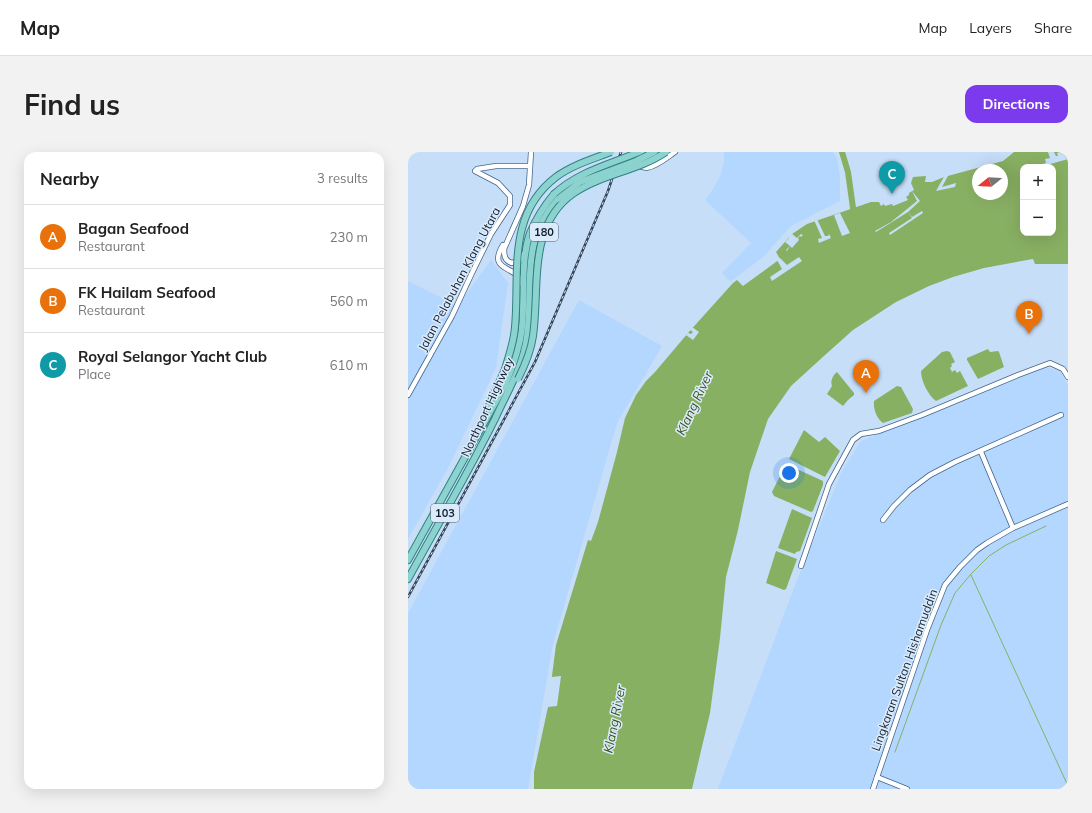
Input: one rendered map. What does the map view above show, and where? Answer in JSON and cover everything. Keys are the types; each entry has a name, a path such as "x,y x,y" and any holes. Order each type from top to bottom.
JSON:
{"main road":[{"name":"180","path":"474,439 505,369 513,341 515,327 518,247 522,227 526,217 540,194 556,178 574,167 611,152"},
{"name":"Northport Highway","path":"408,579 481,446 518,371 527,337 531,255 534,241 544,217 556,196 567,183 585,172 639,152"},
{"name":"Northport Highway","path":"408,560 505,385 515,359 522,328 526,251 531,232 544,206 556,196 580,182 654,152"},
{"name":"180","path":"481,446 508,400 530,350 535,315 540,243 545,228 552,215 563,202 583,187 643,165 666,152"}],"street":[{"path":"526,251 520,260 515,263 510,262 504,256 504,249 523,206 528,184 531,152"},
{"path":"632,152 638,164 644,168 649,168 674,152"},
{"name":"Jalan Pelabuhan Klang Utara","path":"408,395 452,316 491,234 510,205 510,196 498,183 474,171 477,169 496,166 530,166"},
{"path":"511,233 498,255 499,261 502,266 516,273 522,280 524,293"},
{"path":"801,566 829,484 853,440 859,436 878,431 922,415 1046,364 1053,364 1063,369 1068,377"},
{"path":"883,520 894,506 920,482 955,462 981,452 1062,415"},
{"path":"981,452 1013,528"},
{"name":"Lingkaran Sultan Hishamuddin","path":"873,789 927,630 945,585 960,566 977,550 1013,528 1068,504"},
{"path":"877,777 907,789"}],"shaded area":[{"path":"724,152 833,152 837,159 840,176 840,201 791,226 763,257 730,282 722,273 751,243 705,200 720,176 724,162"},
{"path":"491,260 508,283 496,368 448,468 408,539 408,281 458,306"},
{"path":"579,300 662,346 617,423 553,644 528,789 408,789 408,613"},
{"path":"1044,367 1060,370 1068,385 1068,789 718,789 795,585 842,471 861,441"}],"water":[{"name":"Klang River","path":"1014,152 1068,152 1068,264 1035,264 1033,259 984,268 929,286 896,302 853,330 791,386 768,419 750,472 738,530 726,577 710,713 692,789 534,789 534,772 548,707 556,645 588,540 591,541 598,522 625,418 636,395 646,381 733,283 737,280 743,286 780,259 776,252 792,234 807,224 871,202 879,202 881,206 884,204 885,206 892,204 893,206 908,200 906,197 914,190 911,183 913,177 926,176 925,182 932,182 972,169 972,200 1008,200 1008,164 992,164 1003,161"},
{"path":"988,349 990,352 999,352 1004,367 978,379 967,358"},
{"path":"942,352 950,352 955,362 951,364 952,366 950,368 952,372 955,370 957,373 960,371 968,386 936,401 926,388 922,379 921,371"},
{"path":"837,372 854,393 854,395 843,406 827,394 832,386 832,378"},
{"path":"897,386 901,387 913,409 912,413 883,423 876,414 874,401"},
{"path":"804,430 819,442 825,437 840,451 825,477 789,459"},
{"path":"788,465 823,481 823,485 813,511 811,512 774,496 772,492 785,466"},
{"path":"792,509 812,518 800,551 796,552 795,554 778,548"},
{"path":"776,551 797,559 786,589 784,590 766,583"}],"pier":[{"path":"1048,152 1054,152 1056,156 1058,156 1057,153 1068,152 1068,159 1050,164 1042,164 1046,163 1045,159 1050,158"},
{"path":"949,174 942,187 956,183 955,187 936,191 945,175"},
{"path":"912,191 920,201 908,212 876,232 875,231 891,222 917,201"},
{"path":"922,211 923,213 890,235 889,233 912,218 908,212 912,217"},
{"path":"840,213 850,233 842,236 834,215"},
{"path":"817,219 825,236 828,236 829,234 831,238 819,243 818,239 822,238 814,220"},
{"path":"791,233 797,238 801,234 803,235 798,238 799,240 792,248 785,242"},
{"path":"799,257 802,261 772,281 770,277 782,269 777,260 780,258 787,265"},
{"path":"692,327 699,332 693,340 686,335 693,332 689,329"},
{"path":"550,676 561,676 557,706 548,707 546,705"}],"waterway":[{"path":"842,152 848,172 854,215"},
{"path":"895,752 941,625 955,593 989,556 1006,545 1046,526"},
{"path":"971,575 1068,786"}],"railway":[{"path":"408,597 535,362 608,191 621,152"}],"place":[{"name":"Royal Selangor Yacht Club","path":"892,194"},
{"name":"FK Hailam Seafood","path":"1029,334"},
{"name":"Bagan Seafood","path":"866,393"}]}
